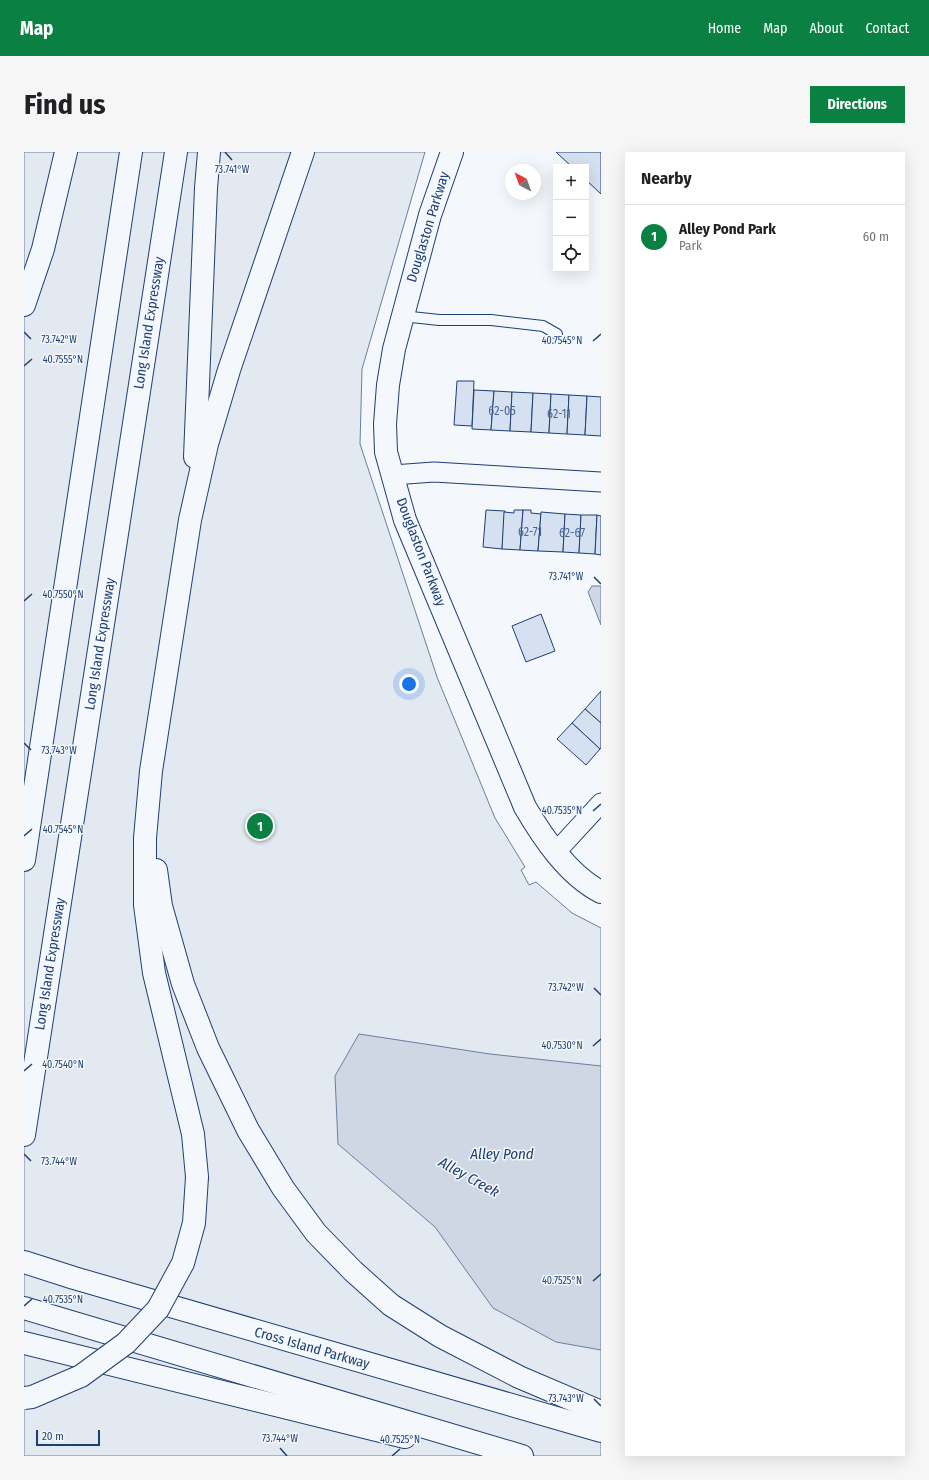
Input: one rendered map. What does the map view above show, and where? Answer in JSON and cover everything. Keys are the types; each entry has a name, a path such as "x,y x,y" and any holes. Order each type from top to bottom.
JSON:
{"main road":[{"path":"24,305 43,248 66,152"},
{"path":"24,860 131,152"},
{"name":"Long Island Expressway","path":"24,1135 176,152"},
{"path":"190,520 209,152"},
{"path":"24,1398 32,1397 81,1376 126,1343 158,1309 183,1263 194,1223 197,1177 193,1134 154,972 145,905 144,838 151,771 190,520 207,444 229,370 303,152"},
{"name":"Douglaston Parkway","path":"452,152 430,216 394,349 388,385 385,424 386,452 405,520 525,807 537,829 555,853 573,871 601,892"},
{"path":"151,771 152,843 161,906 183,984 205,1041 248,1130 283,1188 316,1233 353,1271 391,1305 440,1336 519,1378 601,1412"},
{"path":"24,1257 74,1278"},
{"name":"Cross Island Parkway","path":"24,1262 74,1278 601,1431"},
{"path":"24,1308 522,1456"},
{"path":"24,1343 483,1456"}],"street":[{"path":"393,475 434,472 601,482"},
{"path":"555,853 601,803"}],"lane":[{"path":"402,316 439,320 492,320 543,326 556,334"}],"shaded area":[{"path":"24,152 425,152 362,369 360,444 437,677 495,818 525,867 521,870 529,885 536,882 572,913 601,928 601,1456 24,1456"}],"water":[{"path":"592,586 601,586 601,625 588,592"},
{"name":"Alley Pond","path":"359,1034 490,1054 601,1066 601,1350 556,1342 493,1308 435,1227 338,1144 335,1076"}],"building":[{"path":"556,152 601,152 601,194 589,183 589,164 569,164"},
{"path":"457,381 474,381 472,426 454,425"},
{"path":"474,390 494,391 491,430 472,429"},
{"path":"494,391 512,392 510,431 491,430"},
{"path":"512,392 533,393 531,432 510,431"},
{"path":"533,393 551,394 549,433 531,432"},
{"path":"551,394 569,395 567,434 549,433"},
{"path":"569,395 587,396 585,435 567,434"},
{"path":"587,396 601,397 601,436 585,435"},
{"path":"486,510 505,511 502,549 483,547"},
{"path":"514,510 523,510 520,550 502,549 504,512 514,513"},
{"path":"523,510 531,510 531,513 541,514 538,551 520,550"},
{"path":"541,512 565,514 563,552 538,551"},
{"path":"565,514 581,515 579,553 563,552"},
{"path":"581,515 597,515 595,554 579,553"},
{"path":"597,515 601,516 601,555 595,554"},
{"path":"541,614 555,651 526,662 512,626"},
{"path":"601,691 601,723 585,709"},
{"path":"585,709 601,723 600,749 572,723"},
{"path":"572,723 600,749 586,765 557,739"}],"place":[{"name":"Alley Pond Park","path":"260,826"}],"water label":[{"name":"Alley Creek","path":"469,1177"}]}
